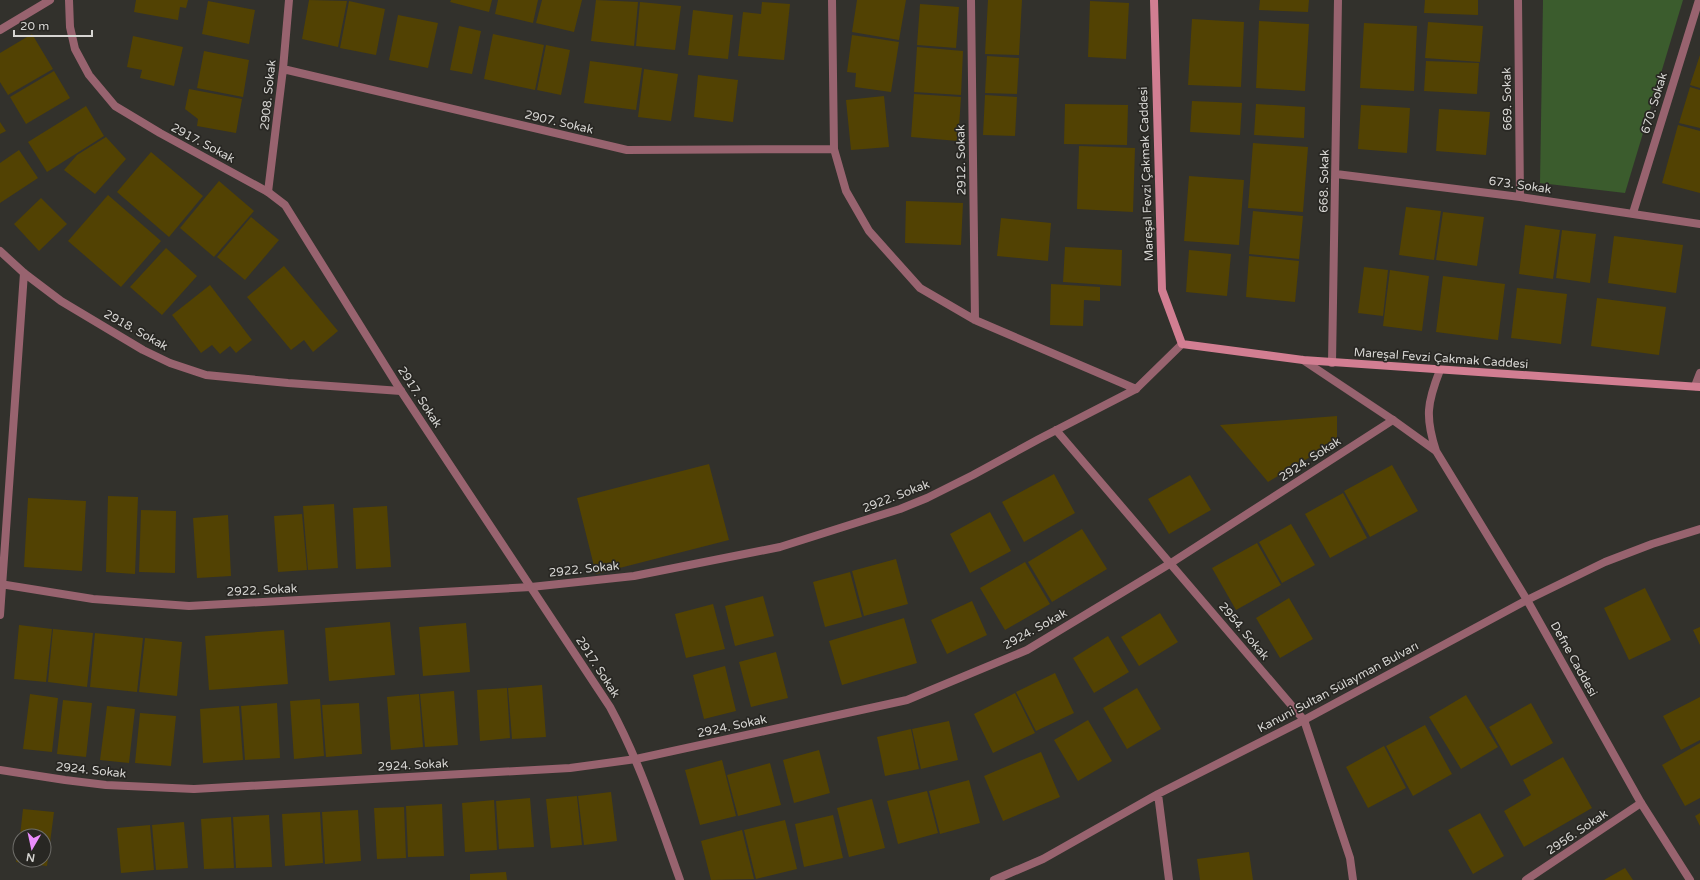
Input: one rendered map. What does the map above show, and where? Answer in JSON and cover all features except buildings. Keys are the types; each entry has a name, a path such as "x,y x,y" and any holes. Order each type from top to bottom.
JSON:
{"main road":[{"name":"Mareşal Fevzi Çakmak Caddesi","path":"1154,0 1162,290 1182,344 1332,363 1698,386"}],"street":[{"path":"0,30 50,0"},
{"name":"2917. Sokak","path":"69,0 70,27 75,49 89,75 115,106 160,133 268,192 285,205 401,391 610,707 636,759 680,880"},
{"name":"2908. Sokak","path":"268,192 283,69 289,0"},
{"path":"832,0 834,149 846,191 869,231 920,288 975,320 1136,389 1182,344"},
{"name":"2912. Sokak","path":"971,0 975,320"},
{"name":"668. Sokak","path":"1332,363 1338,0"},
{"name":"669. Sokak","path":"1518,0 1520,197"},
{"name":"670. Sokak","path":"1633,213 1699,0"},
{"name":"2907. Sokak","path":"283,69 628,150 834,149"},
{"name":"673. Sokak","path":"1336,174 1520,197 1700,224"},
{"name":"2918. Sokak","path":"0,251 24,273 61,301 143,350 170,363 206,375 288,383 401,391"},
{"path":"0,615 24,273"},
{"path":"1303,360 1393,420 1436,451"},
{"path":"1436,451 1430,432 1428,406 1440,370"},
{"path":"1698,386 1700,373"},
{"name":"2922. Sokak","path":"1,584 93,599 137,604 189,606 531,587 634,576 787,545 928,498 973,476 1056,430 1136,389"},
{"name":"2924. Sokak","path":"0,770 106,785 194,789 570,768 636,759 907,700 1027,650 1171,562 1393,420"},
{"name":"2954. Sokak","path":"1056,430 1171,562 1304,720 1346,844 1350,858 1353,880"},
{"name":"Defne Caddesi","path":"1436,451 1527,600 1641,804 1690,880"},
{"name":"Kanuni Sultan Sülayman Bulvarı","path":"994,880 1043,859 1158,794 1304,720 1527,600 1605,562 1652,544 1700,529"},
{"path":"1158,794 1169,880"},
{"name":"2956. Sokak","path":"1526,880 1641,804"}],"green space":[{"path":"1543,0 1683,0 1625,193 1540,183"}]}
